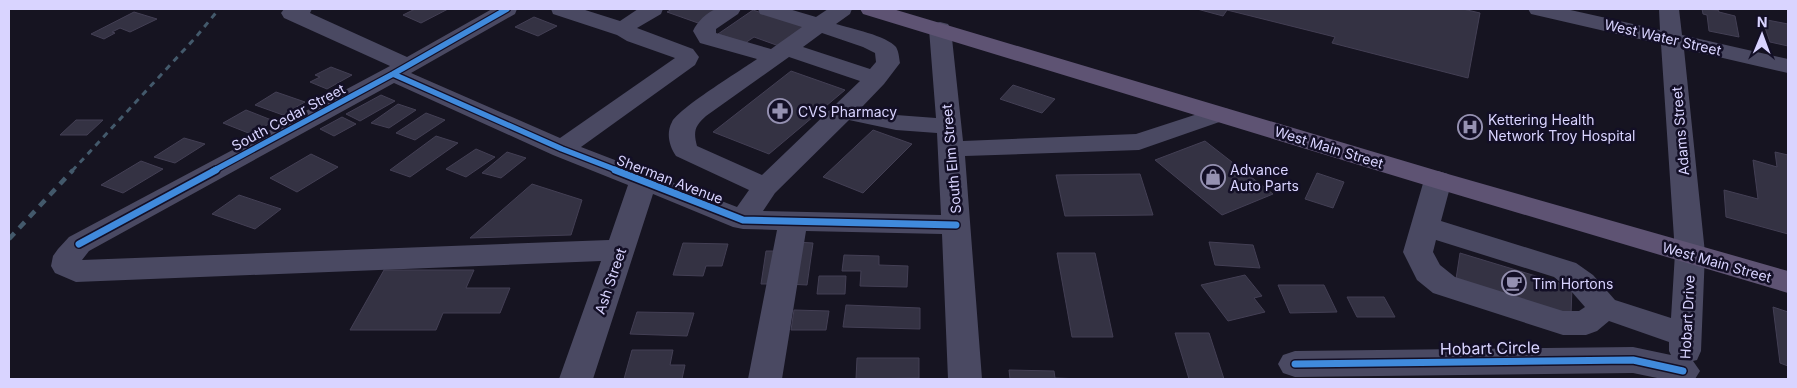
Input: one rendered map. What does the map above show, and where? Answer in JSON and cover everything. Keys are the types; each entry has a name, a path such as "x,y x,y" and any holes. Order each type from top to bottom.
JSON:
{"main road":[{"name":"West Main Street","path":"871,9 940,19 1219,114 1788,282"}],"street":[{"name":"Sherman Avenue","path":"302,9 292,13 401,70 562,149 743,220 956,225"},
{"name":"South Cedar Street","path":"507,9 401,70 79,244 68,256 66,266 76,271 620,250"},
{"path":"560,9 625,30 635,36 688,56 687,60 562,149"},
{"path":"625,30 630,23 653,9"},
{"path":"730,9 706,26 704,31 708,38 780,53 876,79"},
{"path":"743,220 765,186 876,79 888,63 886,50 871,42 768,9"},
{"path":"765,186 685,150 680,135 684,123 696,111 720,97 842,9"},
{"name":"West Water Street","path":"1539,9 1788,66"},
{"name":"Adams Street","path":"1669,9 1690,253"},
{"name":"South Elm Street","path":"940,19 950,138 965,379"},
{"path":"844,111 878,120 922,126 950,138 1139,142 1219,114"},
{"path":"1438,180 1418,252 1428,272 1444,285 1562,323 1586,323 1604,308"},
{"name":"Ash Street","path":"576,379 643,182"},
{"path":"765,379 793,221"},
{"path":"1425,226 1565,270 1582,282 1604,308 1686,335"},
{"name":"Hobart Drive","path":"1685,375 1690,253"},
{"name":"Hobart Circle","path":"1295,364 1633,360 1685,375"}],"building":[{"path":"415,9 448,9 421,23 403,15"},
{"path":"672,9 720,9 698,23 667,12"},
{"path":"1197,9 1463,9 1480,13 1468,78 1332,43 1335,37 1227,10 1223,16"},
{"path":"1702,9 1718,10 1719,12 1735,16 1739,37 1709,31 1707,15 1703,14"},
{"path":"753,10 805,27 779,46 754,37 745,43 718,34"},
{"path":"134,12 157,19 130,32 120,28 104,39 91,34"},
{"path":"534,17 557,26 538,36 515,27"},
{"path":"1762,19 1788,24 1788,46 1770,42"},
{"path":"331,67 352,75 327,89 310,82 320,77 315,75"},
{"name":"CVS Pharmacy","path":"791,71 845,90 769,154 713,132"},
{"path":"1013,85 1055,99 1042,113 1000,99"},
{"path":"276,92 305,102 283,115 255,105"},
{"path":"381,95 395,101 360,121 346,114"},
{"path":"398,104 416,110 389,128 371,123"},
{"path":"246,110 274,121 251,134 223,123"},
{"path":"426,113 445,120 415,140 396,133"},
{"path":"342,117 356,124 334,136 320,129"},
{"path":"76,120 103,120 87,135 60,135"},
{"path":"873,130 912,144 863,193 823,177"},
{"path":"436,136 458,143 410,177 390,170"},
{"path":"184,138 205,144 175,163 154,157"},
{"name":"Advance Auto Parts","path":"1205,141 1273,194 1222,215 1155,160"},
{"path":"476,149 495,157 466,177 446,169"},
{"path":"507,152 526,158 501,178 482,173"},
{"path":"1775,152 1788,155 1788,234 1726,217 1724,190 1758,199 1753,160 1777,167"},
{"path":"311,154 338,167 297,192 270,178"},
{"path":"141,161 163,169 123,193 101,185"},
{"path":"1317,173 1344,182 1333,208 1305,199"},
{"path":"1140,174 1153,215 1065,216 1056,175"},
{"path":"532,184 582,200 571,235 470,238"},
{"path":"239,195 281,209 255,229 212,214"},
{"path":"795,242 813,243 807,285 787,284"},
{"path":"1209,242 1253,245 1260,268 1215,265"},
{"path":"683,243 728,244 722,266 706,266 703,276 673,275"},
{"path":"766,251 781,251 776,284 761,284"},
{"path":"1057,253 1095,253 1113,337 1072,337"},
{"name":"Tim Hortons","path":"1460,253 1572,287 1571,315 1456,279"},
{"path":"844,255 879,256 879,265 908,266 907,287 860,286 861,271 842,271"},
{"path":"384,270 474,270 466,288 510,288 500,313 443,313 436,330 350,330"},
{"path":"1245,275 1262,296 1254,298 1265,312 1228,321 1201,285"},
{"path":"819,276 846,276 845,294 817,294"},
{"path":"1278,285 1324,285 1337,312 1290,313"},
{"path":"1347,297 1384,297 1395,317 1357,317"},
{"path":"846,305 920,308 920,329 843,327"},
{"path":"1773,307 1788,312 1788,366 1780,363"},
{"path":"794,310 829,311 826,330 791,330"},
{"path":"637,312 694,313 687,336 630,334"},
{"path":"1175,333 1209,333 1224,379 1189,379"},
{"path":"632,350 673,350 670,365 685,365 682,379 624,379"},
{"path":"857,358 919,358 919,378 856,379"},
{"path":"1009,370 1054,371 1055,378 1084,379 1010,379"}],"railway":[{"path":"72,171 196,37 219,9"},
{"path":"9,239 73,170"}],"cycle path":[{"path":"79,244 393,74 507,9"},
{"path":"393,74 562,149 743,220 956,225"},
{"path":"1295,364 1633,360 1683,371"}],"place":[{"name":"CVS Pharmacy","path":"780,111"},
{"name":"Kettering Health Network Troy Hospital","path":"1470,127"},
{"name":"Advance Auto Parts","path":"1213,177"},
{"name":"Tim Hortons","path":"1514,283"}]}
